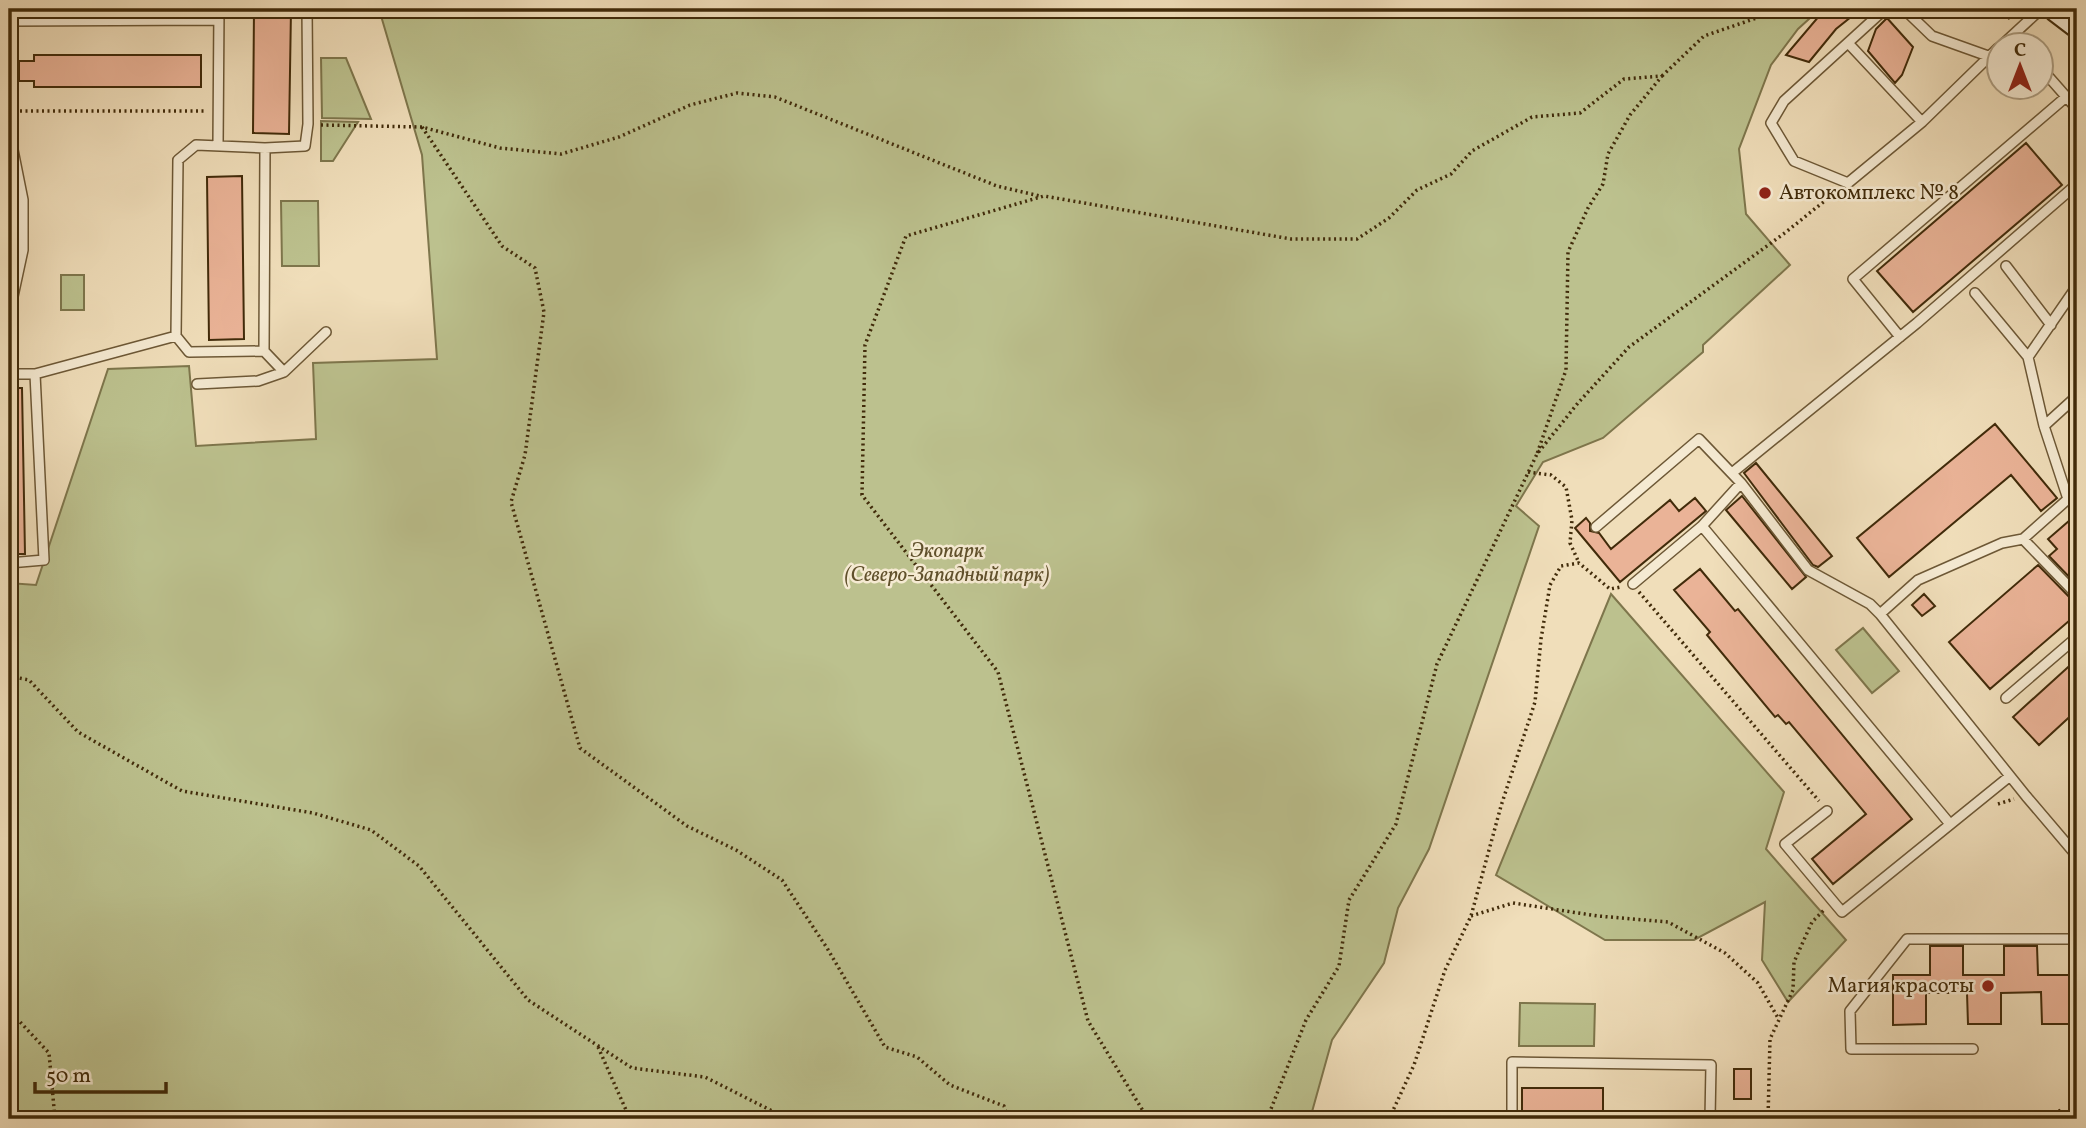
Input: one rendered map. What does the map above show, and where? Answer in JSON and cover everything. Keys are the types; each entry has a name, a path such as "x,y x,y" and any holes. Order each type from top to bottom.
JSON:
{"main road":[{"path":"2056,9 2077,25"}],"lane":[{"path":"218,145 219,9"},
{"path":"264,351 189,352 176,336 178,160 196,145 265,148 305,146 308,124 307,9"},
{"path":"1885,9 1784,101 1771,123 1794,161 1848,183 1922,122 1984,60"},
{"path":"1903,9 1932,36 1984,55"},
{"path":"2017,32 2041,9"},
{"path":"9,21 218,20"},
{"path":"1849,44 1922,122"},
{"path":"2054,83 2077,109"},
{"path":"1900,337 1853,279 2066,97"},
{"path":"9,140 23,200 23,250 9,315"},
{"path":"265,148 264,351 284,372"},
{"path":"1732,473 1900,337 2077,184"},
{"path":"2006,266 2051,325"},
{"path":"2028,357 2077,286"},
{"path":"1880,614 1918,579 2002,543 2023,539 2068,499 2043,426 2028,357 1975,293"},
{"path":"197,384 258,381 284,372 326,332"},
{"path":"9,374 35,374 176,336"},
{"path":"9,564 44,560 35,374"},
{"path":"2043,426 2077,396"},
{"path":"1597,527 1699,439 1741,483 1808,570 1870,604 1880,614 2077,856"},
{"path":"1633,584 1702,526 1741,483"},
{"path":"1702,526 1950,824"},
{"path":"2023,539 2077,595"},
{"path":"2006,698 2077,636"},
{"path":"1827,811 1785,844 1842,912 2010,776"},
{"path":"1973,1049 1851,1049 1850,1011 1907,939 2077,939"},
{"path":"1512,1119 1513,1062 1711,1065 1710,1119"},
{"path":"2075,1109 2077,1090"}],"path":[{"path":"1267,1119 1306,1020 1339,965 1349,900 1395,824 1437,664 1537,454 1566,370 1568,252 1588,208 1604,184 1608,154 1630,115 1662,76 1704,36 1783,9"},
{"path":"308,124 422,127 500,148 561,154 619,137 690,105 737,93 775,97 997,186 1291,239 1357,239 1389,218 1417,190 1451,174 1472,151 1532,117 1580,113 1624,79 1662,76"},
{"path":"9,111 218,111"},
{"path":"422,127 502,246 535,268 544,312 525,455 511,502 580,748 687,826 736,850 782,880 827,948 885,1047 917,1057 950,1085 1004,1106 1008,1119"},
{"path":"1537,454 1578,403 1629,347 1848,183"},
{"path":"1044,196 906,236 865,345 862,495 998,672 1088,1021 1148,1119"},
{"path":"1528,472 1550,475 1566,487 1572,520 1570,542 1579,563 1610,589 1633,584 1827,811"},
{"path":"1389,1119 1414,1065 1445,970 1471,916 1501,806 1535,702 1550,585 1560,566 1579,563"},
{"path":"9,676 29,680 78,732 182,791 313,813 371,830 419,866 528,1000 632,1068 705,1077 788,1119"},
{"path":"1768,1119 1769,1039 1793,990 1794,962 1812,922 1833,901"},
{"path":"1471,916 1513,903 1598,916 1668,922 1725,953 1758,983 1778,1018"},
{"path":"9,1010 49,1053 55,1119"},
{"path":"597,1045 630,1119"},
{"path":"2045,1119 2049,1114 2075,1109"}],"green space":[{"name":"Экопарк (Северо-Западный парк)","path":"379,9 1820,9 1798,29 1771,65 1739,149 1746,214 1790,265 1703,345 1703,352 1603,438 1543,462 1516,506 1539,526 1429,849 1398,908 1384,963 1332,1040 1310,1119 9,1119 9,583 36,585 108,369 189,366 196,446 316,439 313,363 437,359 422,155"},
{"path":"321,58 346,58 371,119 322,118"},
{"path":"321,121 358,122 333,161 321,161"},
{"path":"281,201 318,201 319,266 282,266"},
{"path":"61,275 84,275 84,310 61,310"},
{"path":"1611,594 1784,792 1766,849 1846,940 1788,1002 1762,960 1765,902 1694,940 1605,940 1496,875"},
{"path":"1863,628 1899,671 1872,693 1836,650"},
{"path":"1520,1003 1595,1004 1594,1046 1519,1046"}],"building":[{"path":"254,9 291,9 289,134 253,133"},
{"path":"1825,9 1861,9 1836,29 1809,62 1786,55"},
{"path":"1887,18 1913,47 1902,75 1895,83 1868,51 1876,29"},
{"path":"34,55 201,55 201,87 34,87 34,81 19,81 19,61 34,61"},
{"path":"2026,143 2062,185 1913,312 1877,271"},
{"path":"242,176 244,339 209,340 207,177"},
{"path":"9,388 22,388 25,554 9,554"},
{"path":"1995,424 2057,498 2041,511 2011,475 1889,577 1857,538"},
{"path":"1756,463 1832,556 1818,567 1813,565 1744,473"},
{"path":"1742,496 1806,577 1792,589 1726,510"},
{"path":"1695,498 1706,511 1620,582 1575,528 1586,518 1590,523 1590,531 1599,533 1611,549 1670,500 1679,511"},
{"path":"2077,514 2077,585 2049,556 2057,549 2048,539"},
{"path":"2038,565 2077,602 2077,614 1990,689 1949,642"},
{"path":"1700,569 1735,611 1738,609 1912,819 1833,884 1812,859 1866,814 1789,722 1786,724 1778,715 1775,717 1707,635 1710,632 1674,590"},
{"path":"1924,594 1935,606 1922,616 1912,605"},
{"path":"2077,659 2077,710 2039,745 2013,717"},
{"path":"1930,946 1963,946 1963,975 2004,975 2004,946 2037,946 2038,975 2075,975 2075,1024 2042,1024 2041,992 2001,993 2001,1024 1968,1024 1967,993 1926,993 1926,1024 1893,1025 1893,975 1930,975"},
{"path":"1734,1069 1751,1069 1751,1099 1734,1099"},
{"path":"1522,1088 1603,1088 1603,1119 1522,1119"}],"place":[{"name":"Автокомплекс № 8","path":"1765,193"},
{"name":"Магия красоты","path":"1988,986"}]}
